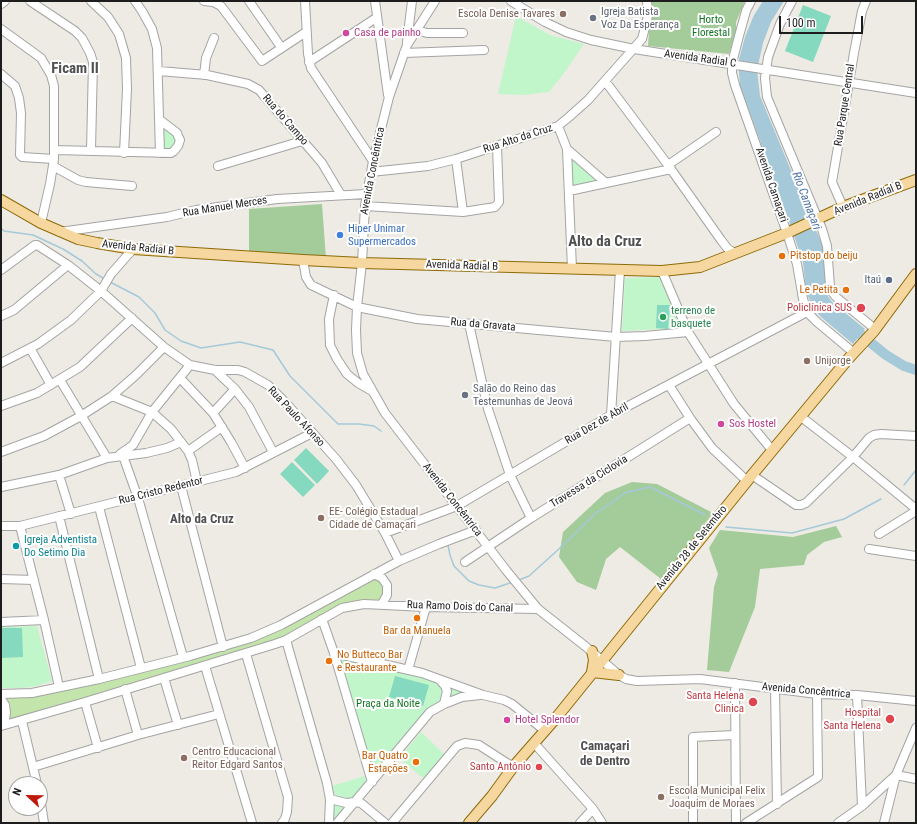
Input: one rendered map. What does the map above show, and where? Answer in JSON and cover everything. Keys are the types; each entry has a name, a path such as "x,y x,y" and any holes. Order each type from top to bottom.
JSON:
{"main road":[{"name":"Avenida Radial B","path":"1,200 60,232 98,243 133,249 362,263 662,271 700,267 789,232 843,208 916,180"},
{"name":"Avenida 28 de Setembro","path":"470,823 513,767 556,718 749,478 800,416 874,331 915,277"},
{"path":"592,651 594,660 592,672 619,675"}],"street":[{"path":"1,4 5,1"},
{"path":"30,1 76,31 82,38 90,53 93,62 91,150"},
{"path":"91,1 108,17 119,34 126,58 127,89 124,153"},
{"path":"135,1 152,29 157,48 159,71 160,153"},
{"path":"204,1 213,2 221,6 260,60 263,61 281,47 306,32"},
{"path":"250,1 281,47"},
{"path":"305,1 306,32 311,68 373,161"},
{"path":"375,1 376,18 389,97"},
{"path":"407,45 412,1"},
{"name":"Avenida Concêntrica","path":"435,1 407,45 404,53 389,97 366,194 362,263 357,307 357,353 363,374 385,413 488,547 538,609 592,651 619,675 626,679 637,681 700,679 817,694 857,695 916,701"},
{"name":"Avenida Radial C","path":"511,1 545,22 566,32 591,40 634,49 916,93"},
{"name":"Rua Alto da Cruz","path":"371,172 428,166 456,159 558,126 588,100 642,39 648,16 647,1"},
{"name":"Avenida Camaçari","path":"751,1 746,11 739,36 735,64 732,73 735,86 789,232 797,264 802,300 807,312 817,322 856,351"},
{"path":"792,1 780,24 763,68 766,97 827,246 832,292 874,331"},
{"name":"Rua Parque Central","path":"843,208 832,182 848,82 862,11 866,1"},
{"path":"309,62 376,18"},
{"path":"1,29 41,58 52,74 54,86 54,159 41,223"},
{"path":"416,30 427,33 463,33"},
{"path":"204,75 208,53 214,38"},
{"path":"404,53 484,50"},
{"name":"Rua do Campo","path":"159,71 204,75 248,84 259,90 322,163 341,195"},
{"path":"1,74 15,86 19,98 21,113 20,155 22,157 54,159 91,150 124,153 171,153 178,146 180,140 176,132 160,120"},
{"path":"605,81 670,167 721,240 728,249 735,253"},
{"path":"558,126 567,149 572,269"},
{"path":"569,191 670,167 716,132"},
{"path":"218,166 302,141"},
{"path":"365,206 463,212 495,207 499,202 497,146"},
{"path":"567,149 606,183"},
{"path":"54,159 78,180 132,186"},
{"path":"456,159 463,212"},
{"name":"Rua Manuel Merces","path":"60,232 167,217 196,210 277,198 366,194"},
{"path":"78,238 80,232 84,228"},
{"name":"Rua Paulo Afonso","path":"1,270 37,245 102,288 164,347 190,365 215,370 238,370 253,376 268,385 336,459 356,485 385,533 399,561"},
{"path":"1,363 30,348 71,320 102,288 111,274 133,249"},
{"name":"Rua da Gravata","path":"303,260 308,281 311,285 357,307 417,319 616,338 688,332"},
{"path":"1,316 14,310 68,265"},
{"path":"611,415 620,270"},
{"path":"662,271 688,332 734,404 772,450"},
{"path":"334,295 329,319 330,344 337,359 347,374 358,383 372,391"},
{"name":"Rua Dez de Abril","path":"385,533 457,506 611,415 807,312"},
{"path":"1,406 37,393 80,367 132,318"},
{"path":"469,324 488,409 510,475 531,518"},
{"path":"1,452 44,436 81,416 112,396 164,347"},
{"path":"30,348 51,385"},
{"path":"121,455 133,445 152,412 190,365"},
{"path":"215,370 235,389 249,407 273,452"},
{"path":"180,378 213,413 245,468"},
{"path":"60,380 108,458"},
{"path":"669,385 690,418 712,448 749,478 796,505 806,503 854,457 869,438 874,435 916,436"},
{"path":"213,413 235,389"},
{"path":"112,396 152,412 171,429 188,451 192,460 197,482"},
{"path":"800,416 854,457 916,510 879,534"},
{"name":"Travessa da Ciclovia","path":"465,562 531,518 690,418"},
{"path":"188,451 222,427"},
{"name":"Rua Cristo Redentor","path":"1,526 20,526 138,498 236,472 312,433"},
{"path":"1,487 59,475 108,458 121,455 146,453 167,448 181,442"},
{"path":"121,455 138,498 183,657"},
{"path":"59,475 71,514"},
{"path":"181,486 223,646"},
{"path":"99,507 141,668"},
{"path":"59,516 99,679"},
{"path":"20,526 59,687"},
{"path":"1,694 32,693 99,679 251,638 274,628 399,561 476,530"},
{"path":"869,550 916,556"},
{"path":"382,604 388,590 382,578 383,570"},
{"path":"374,574 382,578"},
{"path":"1,579 34,580"},
{"name":"Rua Ramo Dois do Canal","path":"1,726 246,654 286,640 342,608 364,604 382,604 426,607 538,609"},
{"path":"408,670 426,607"},
{"path":"322,619 334,653 372,782"},
{"path":"1,622 9,623 44,620"},
{"path":"286,640 327,783 330,799 328,823"},
{"path":"334,653 408,670 483,695 504,700 512,704 544,730"},
{"path":"246,654 288,797 288,812 282,823"},
{"path":"204,666 252,823"},
{"path":"164,678 178,725"},
{"path":"440,680 447,691 444,704"},
{"path":"735,683 734,735 736,823"},
{"path":"775,688 777,804"},
{"path":"125,690 138,735"},
{"path":"746,823 818,777 817,694"},
{"path":"337,823 430,712 444,704 462,697 483,695"},
{"path":"857,695 862,806"},
{"path":"1,699 5,704 6,713 5,719 1,723"},
{"path":"85,702 98,748"},
{"path":"33,767 138,735 219,714"},
{"path":"22,720 35,776"},
{"path":"884,823 896,775 916,728"},
{"path":"694,823 693,737 734,735"},
{"path":"392,823 458,746 465,743 479,745 513,767"},
{"path":"534,743 593,809 602,823"},
{"path":"838,823 862,806 896,775"},
{"path":"896,775 916,779"},
{"path":"330,799 346,803 355,802 363,804 385,823"},
{"path":"580,823 593,809"}],"green space":[{"name":"Horto Florestal","path":"651,1 745,1 736,22 736,31 729,54 648,46"},
{"path":"803,5 831,16 813,62 785,51"},
{"path":"516,16 550,35 584,44 549,92 523,95 498,94"},
{"path":"160,127 177,136 176,147 161,152"},
{"path":"571,156 586,170 598,182 572,187"},
{"path":"322,204 326,259 249,256 249,209"},
{"path":"660,277 681,328 622,331 625,278"},
{"name":"terreno de basquete","path":"657,305 670,305 668,329 656,328"},
{"path":"306,448 329,471 317,484 294,460"},
{"path":"292,462 315,485 303,497 280,474"},
{"path":"632,482 657,484 713,513 661,579 620,547 606,559 596,590 577,582 559,557 563,532 605,493"},
{"path":"836,526 842,537 824,542 807,555 804,565 760,569 755,607 729,672 707,670 714,587 718,574 709,548 720,530 793,537"},
{"path":"373,578 379,580 384,587 384,595 380,602 342,608 286,640 1,722 4,720 1,694 32,693 252,640"},
{"path":"37,626 52,681 37,686 23,688 1,688 1,627"},
{"path":"1,628 22,628 23,657 1,658"},
{"name":"Praça da Noite","path":"337,656 420,675 478,694 428,712 373,778"},
{"path":"395,676 429,685 423,706 389,697"},
{"path":"421,732 445,755 424,779 399,758"},
{"path":"365,776 366,784 355,797 349,800 342,800 335,794 332,786"},
{"path":"333,800 349,805 334,823 330,823"}],"water":[{"path":"763,1 784,1 771,22 763,43 757,70 760,96 823,247 827,295 833,303 865,329 853,344 821,317 814,309 806,292 803,262 740,85 738,63 745,37 754,15"}],"waterway":[{"path":"1,228 4,231 33,235 63,249 82,261 96,274 105,279"},
{"path":"110,282 139,297 155,313 165,330 181,341 201,348 240,342 273,350 290,376 338,424 374,426 381,431"},
{"name":"Rio Camaçari","path":"850,326 886,355 904,366 916,370"},
{"path":"904,485 916,470"},
{"path":"519,580 529,576 595,514 625,493 650,487 705,515"},
{"path":"726,527 792,533 844,519 881,499"},
{"path":"448,545 454,566 469,581 479,585 495,588 510,583"}],"place":[{"name":"Escola Denise Tavares","path":"563,14"},
{"name":"Igreja Batista Voz Da Esperança","path":"593,18"},
{"name":"Casa de painho","path":"346,33"},
{"name":"Hiper Unimar Supermercados","path":"340,235"},
{"name":"Pitstop do beiju","path":"782,256"},
{"name":"Itaú","path":"889,280"},
{"name":"Le Petita","path":"846,290"},
{"name":"Policlínica SUS","path":"861,308"},
{"name":"terreno de basquete","path":"663,317"},
{"name":"Unijorge","path":"807,361"},
{"name":"Salão do Reino das Testemunhas de Jeová","path":"465,395"},
{"name":"Sos Hostel","path":"721,424"},
{"name":"EE- Colégio Estadual Cidade de Camaçari","path":"321,518"},
{"name":"Igreja Adventista Do Setimo Dia","path":"16,546"},
{"name":"Bar da Manuela","path":"417,618"},
{"name":"No Butteco Bar e Restaurante","path":"329,661"},
{"name":"Santa Helena Clinica","path":"753,702"},
{"name":"Hospital Santa Helena","path":"890,719"},
{"name":"Hotel Splendor","path":"507,720"},
{"name":"Centro Educacional Reitor Edgard Santos","path":"184,758"},
{"name":"Bar Quatro Estações","path":"416,762"},
{"name":"Santo Antônio","path":"539,767"},
{"name":"Escola Municipal Felix Joaquim de Moraes","path":"661,797"}],"district":[{"name":"Ficam II","path":"75,69"},
{"name":"Alto da Cruz","path":"605,242"},
{"name":"Alto da Cruz","path":"202,520"},
{"name":"Camaçari de Dentro","path":"605,754"}]}
